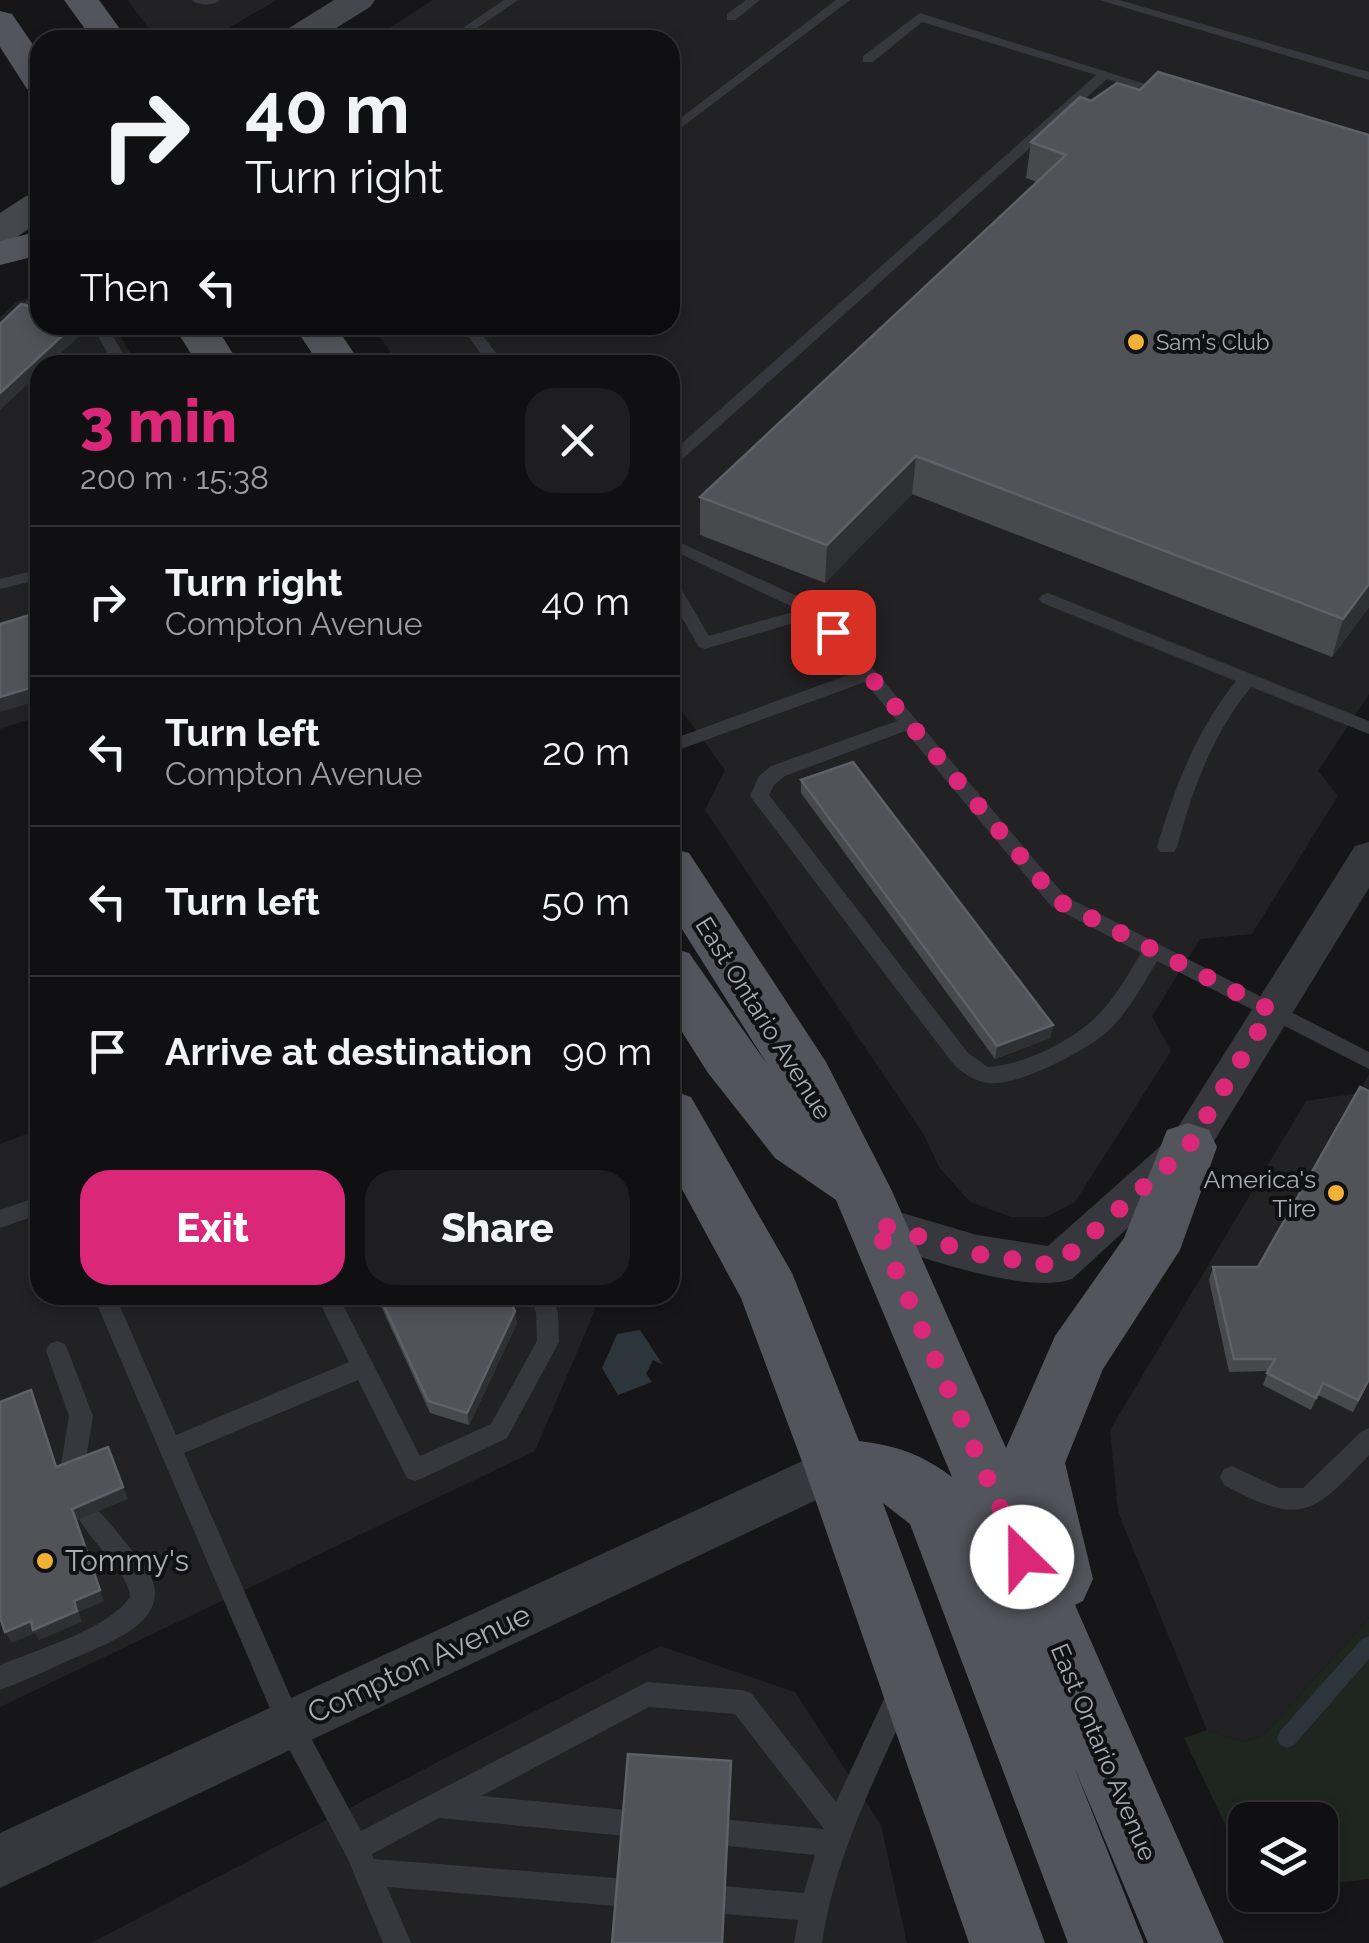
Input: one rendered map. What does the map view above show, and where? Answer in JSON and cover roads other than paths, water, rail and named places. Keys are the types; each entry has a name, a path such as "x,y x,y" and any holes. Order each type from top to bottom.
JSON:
{"main road":[{"path":"80,0 103,30"},
{"path":"309,30 358,0"},
{"path":"0,21 30,66"},
{"path":"0,231 30,211"},
{"path":"0,253 30,246"},
{"name":"East Ontario Avenue","path":"680,883 806,1078 868,1206 1186,1943"},
{"path":"680,983 728,1057 796,1142 868,1206"},
{"path":"680,1131 770,1292 837,1468 1006,1943"},
{"path":"1092,1724 1032,1463 1078,1354 1150,1250 1188,1147"},
{"path":"837,1468 900,1476 936,1504 1106,1943"}],"street":[{"path":"868,1206 977,1254 1056,1266 1188,1147 1369,856"},
{"name":"Compton Avenue","path":"0,1861 837,1468"}],"lane":[{"path":"198,0 214,0"},
{"path":"466,30 512,0"},
{"path":"731,17 754,0"},
{"path":"680,124 844,0"},
{"path":"1105,0 1369,76"},
{"path":"868,59 920,17 1180,97"},
{"path":"680,453 1104,75"},
{"path":"0,332 30,305"},
{"path":"680,548 815,611 1058,901 1369,1061"},
{"path":"0,584 30,576"},
{"path":"1048,599 1369,728"},
{"path":"680,601 705,644 815,611"},
{"path":"680,742 869,674"},
{"path":"1167,847 1187,776 1213,720 1248,679"},
{"path":"909,723 778,771 766,781 760,796 961,1059 989,1075 1006,1074 1083,1039 1114,1010 1152,952"},
{"path":"0,1220 30,1210"},
{"path":"108,1305 290,1725 361,1860 397,1943"},
{"path":"332,1305 415,1470 499,1431 548,1342 545,1305"},
{"path":"56,1352 81,1416 72,1465 76,1474"},
{"path":"171,1448 363,1367"},
{"path":"1232,1477 1265,1496 1291,1504 1313,1497 1369,1439"},
{"path":"0,1678 112,1630 138,1608 143,1582 138,1571 102,1539 89,1515"},
{"path":"808,1943 812,1907 837,1836 910,1671"},
{"path":"361,1860 438,1805 647,1694 742,1702 837,1836"},
{"path":"438,1805 837,1836"},
{"path":"361,1860 812,1907"}],"waterway":[{"path":"1287,1738 1369,1645"}],"place":[{"name":"Sam's Club","path":"1136,342"},
{"name":"America's Tire","path":"1336,1193"},
{"name":"Tommy's","path":"45,1561"}]}
